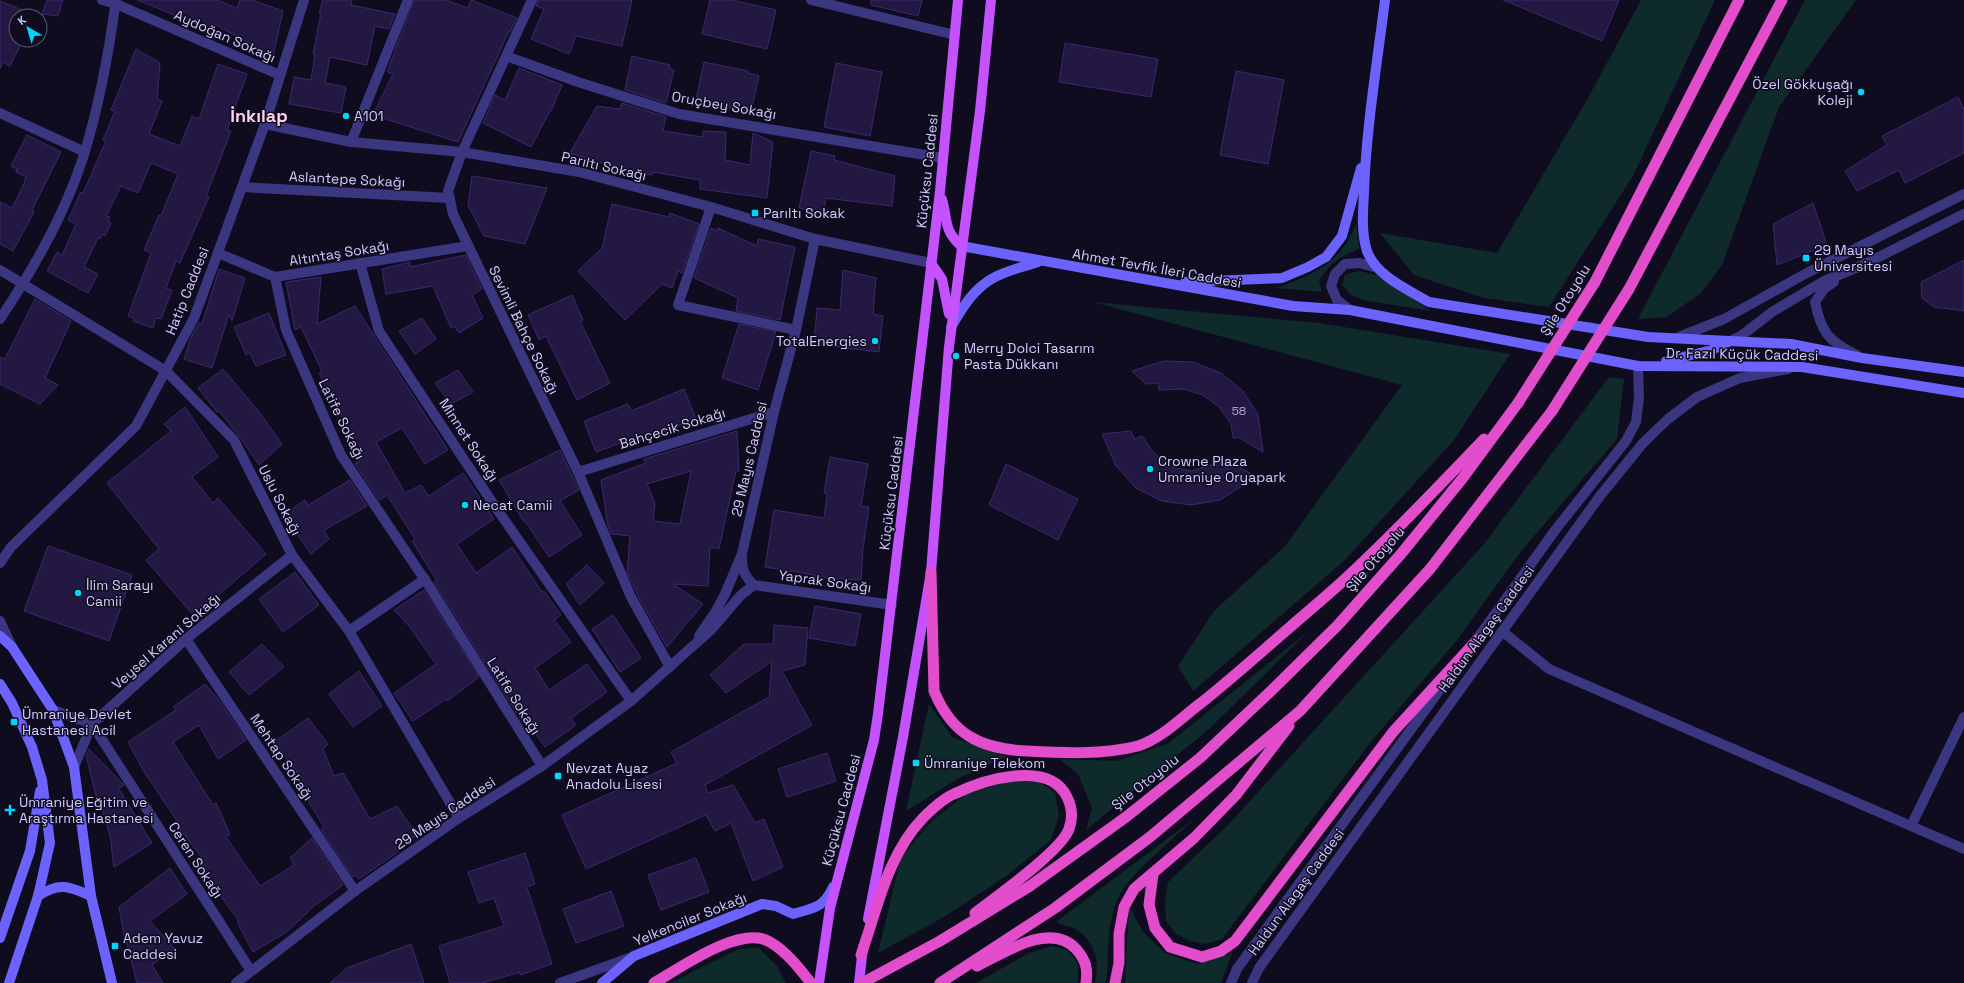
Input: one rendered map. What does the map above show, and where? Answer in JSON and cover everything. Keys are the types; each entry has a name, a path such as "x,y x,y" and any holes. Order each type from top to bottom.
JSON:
{"highway":[{"name":"Şile Otoyolu","path":"862,983 940,941 1030,886 1126,817 1205,753 1271,692 1338,625 1396,560 1462,479 1518,403 1595,282 1739,0"},
{"path":"1115,983 1119,963 1120,934 1124,907 1134,889 1194,838 1236,795 1300,711 1430,569 1552,411 1629,288 1782,0"},
{"path":"931,572 934,691 940,706 953,723 969,737 974,741 990,747 1008,750 1044,752 1107,751 1139,746 1157,736 1226,683 1361,565 1423,503 1518,403"},
{"path":"1152,874 1149,905 1156,928 1170,947 1202,957 1221,951 1235,941 1393,732 1477,640"},
{"path":"941,983 1055,908 1150,837 1300,711"},
{"path":"861,955 891,870 904,842 923,818 952,794 985,782 1016,775 1049,778 1064,790 1069,801 1072,815 1069,830 1057,847 940,941"},
{"path":"654,983 708,951 732,942 755,937 769,941 784,952 811,983"},
{"path":"941,983 1037,938 1057,937 1070,942 1082,955 1088,970 1086,983"}],"main road":[{"name":"Küçüksu Caddesi","path":"819,983 830,908 874,740 892,604 940,191 958,0"},
{"path":"859,983 861,955 904,737 931,572 951,327 960,246 980,111 991,0"},
{"path":"1385,0 1365,152 1363,230 1367,251 1377,268 1404,288 1429,302 1648,337 1678,337"},
{"path":"1163,283 1282,278 1308,267 1326,257 1342,236 1365,152"},
{"path":"940,191 944,206 945,221 950,233 960,246"},
{"name":"Ahmet Tevfik İleri Caddesi","path":"960,246 1294,306 1350,310 1638,366"},
{"path":"951,327 967,301 984,284 1001,274 1040,261"},
{"path":"931,263 942,279 951,327"},
{"name":"Dr. Fazıl Küçük Caddesi","path":"1678,337 1791,344 1862,358 1964,372"},
{"path":"1638,366 1690,356 1712,350 1730,341"},
{"name":"Dr. Fazıl Küçük Caddesi","path":"1638,366 1802,367 1964,393"},
{"path":"0,636 12,647 53,710 74,767 91,896 112,983"},
{"path":"0,684 12,703 32,747 42,780 50,843 38,896 9,983"},
{"path":"0,938 30,851 42,780"},
{"name":"Yelkenciler Sokağı","path":"634,956 762,904 776,906 792,914 819,906 828,898 838,876"},
{"path":"38,896 50,887 72,887 91,896"},
{"path":"602,983 634,956"}],"street":[{"name":"Aydoğan Sokağı","path":"102,0 116,2 280,76"},
{"name":"Hatip Caddesi","path":"0,563 11,547 136,426 166,371 194,318 265,124 304,0"},
{"path":"351,142 408,0"},
{"name":"Sevimli Bahçe Sokağı","path":"532,0 462,152 448,191 453,214 578,472 631,597 670,667"},
{"path":"811,0 955,35"},
{"path":"0,319 23,284 59,219 85,152 107,63 116,2"},
{"name":"Oruçbey Sokağı","path":"506,56 578,82 679,114 943,158"},
{"path":"0,113 85,152"},
{"name":"Parıltı Sokağı","path":"265,124 351,142 462,152 579,172 711,207 815,238 931,263"},
{"name":"Aslantepe Sokağı","path":"242,187 450,198"},
{"path":"1678,337 1724,318 1805,274 1964,194"},
{"path":"711,207 678,306 796,330"},
{"path":"1730,341 1740,336 1802,293 1824,281 1863,265 1964,214"},
{"name":"29 Mayıs Caddesi","path":"670,667 695,641 716,611 742,554 774,412 796,330 815,238"},
{"name":"Altıntaş Sokağı","path":"218,253 275,277 468,246"},
{"name":"Minnet Sokağı","path":"360,263 379,330 494,505 631,701"},
{"path":"1350,310 1337,300 1331,286 1335,274 1345,264 1360,263 1377,268"},
{"path":"1862,358 1844,349 1828,338 1819,320 1816,302 1824,289 1863,265"},
{"name":"Uslu Sokağı","path":"0,270 166,371 234,440 292,555 349,630 458,818"},
{"name":"Latife Sokağı","path":"275,277 286,330 341,455 425,580 542,766"},
{"name":"Haldun Alagaş Caddesi","path":"1231,983 1237,969 1556,529 1626,440 1636,422 1639,397 1638,366"},
{"name":"Haldun Alagaş Caddesi","path":"1252,983 1259,968 1502,631 1600,496 1643,443 1668,419 1697,397 1740,378 1802,367"},
{"name":"Bahçecik Sokağı","path":"578,472 774,412"},
{"path":"742,554 742,569 748,580 754,585"},
{"name":"Veysel Karani Sokağı","path":"92,724 186,639 292,555"},
{"path":"349,630 425,580"},
{"name":"29 Mayıs Caddesi","path":"236,983 355,891 458,818 542,766 631,701 711,630 741,595 754,585"},
{"name":"Yaprak Sokağı","path":"754,585 892,604"},
{"path":"0,621 12,647"},
{"path":"1502,631 1549,670 1964,849"},
{"name":"Mehtap Sokağı","path":"186,639 355,891"},
{"path":"53,710 92,724 74,767"},
{"path":"1911,826 1964,717"},
{"name":"Ceren Sokağı","path":"92,724 251,971"},
{"name":"Yelkenciler Sokağı","path":"560,983 634,956"}],"green space":[{"path":"1641,0 1715,0 1633,176 1549,307 1484,298 1414,275 1380,233 1497,253 1588,98"},
{"path":"1805,0 1856,0 1779,107 1722,265 1701,293 1667,317 1638,319"},
{"path":"1356,224 1359,249 1336,261 1328,269 1319,281 1322,292 1276,288 1302,278 1324,266 1334,258 1343,248"},
{"path":"1358,271 1378,275 1431,311 1363,300 1351,295 1342,285 1345,275"},
{"path":"1093,302 1319,323 1510,354 1454,440 1344,561 1193,691 1178,666 1214,611 1285,546 1402,385"},
{"path":"1609,377 1624,379 1617,439 1522,550 1457,640 1369,744 1222,939 1205,944 1191,941 1176,934 1166,921 1165,902 1168,882 1228,825 1484,544"},
{"path":"1310,630 1209,729 1086,830 1092,808 1078,774 1059,759 1117,761 1169,743"},
{"path":"929,704 952,737 1006,757 957,779 906,811"},
{"path":"1035,780 1055,792 1059,817 1050,841 1006,876 944,917 878,953 901,857 933,820 965,795 1008,781"},
{"path":"1195,818 1134,875 1120,894 1110,924 1107,978 1105,983 1095,983 1097,962 1090,943 1078,930 1056,922"},
{"path":"1129,907 1144,933 1165,953 1197,964 1232,953 1221,983 1125,983"},
{"path":"1052,946 1067,950 1078,963 1078,983 976,983 1029,953"},
{"path":"759,948 777,966 786,983 670,983 739,949"}],"building":[{"path":"47,0 63,0 58,16 48,15 48,8 44,8"},
{"path":"137,0 217,0 237,8 240,0 252,0 283,11 273,56 214,24 212,28 204,25 204,27"},
{"path":"323,0 352,0 351,5 395,14 389,29 375,26 367,65 330,57 325,83 346,87 341,113 289,104 294,77 311,80 315,54 313,54 321,13 319,13"},
{"path":"414,0 446,0 468,8 471,0 517,18 510,32 509,31 458,142 373,115 393,74 387,72"},
{"path":"538,0 632,0 622,46 576,36 569,54 531,39 544,9 536,6"},
{"path":"710,0 732,0 776,10 767,49 702,34"},
{"path":"871,0 922,0 918,16 871,5"},
{"path":"1503,0 1619,0 1602,41"},
{"path":"0,1 17,8 8,8 8,48 19,48 10,66 3,62 0,69"},
{"path":"1065,43 1158,59 1151,97 1059,82"},
{"path":"136,49 160,63 157,99 162,101 149,134 180,146 192,116 199,119 218,64 247,74 227,130 231,131 206,196 209,197 180,263 176,261 166,288 172,290 161,319 156,318 153,328 133,321 134,318 128,316 151,253 144,250 159,215 161,216 178,174 151,163 138,193 121,186 106,216 110,217 108,221 111,223 105,236 103,234 100,239 98,238 84,267 98,274 88,293 47,271 57,252 62,255 76,224 68,220 81,192 83,193 106,141 103,140 115,111 111,110"},
{"path":"632,56 670,65 669,68 674,70 666,103 625,90"},
{"path":"704,62 748,71 748,73 759,76 751,112 696,100"},
{"path":"836,63 882,72 870,136 824,127"},
{"path":"519,68 562,85 551,111 531,147 483,123 495,95 505,100"},
{"path":"1236,71 1284,80 1268,164 1220,155"},
{"path":"1958,97 1964,109 1964,153 1905,183 1899,170 1857,191 1845,171 1887,145 1882,136"},
{"path":"622,103 666,117 663,131 703,137 703,131 726,132 725,160 750,165 753,133 773,142 767,198 700,189 700,180 653,172 652,175 598,162 570,153 597,106 620,109"},
{"path":"27,135 61,152 32,210 34,212 13,251 0,244 0,202 12,208 24,184 26,177 16,172 17,169 11,166"},
{"path":"811,151 835,156 834,160 895,176 892,206 826,198 823,213 799,208"},
{"path":"472,176 547,188 525,244 484,236 468,205"},
{"path":"1813,203 1827,245 1777,265 1773,224"},
{"path":"612,204 669,217 670,213 699,224 682,273 678,271 672,288 662,284 625,320 578,271 602,248"},
{"path":"711,228 717,231 718,228 757,246 758,239 795,247 780,320 736,311 738,298 694,278"},
{"path":"466,255 482,289 472,295 483,318 459,333 454,326 451,328 433,286 386,294 382,269 410,262 410,267"},
{"path":"1964,260 1964,311 1934,307 1922,298 1921,282"},
{"path":"219,269 245,278 232,321 229,314 212,368 184,359 191,337 199,323 202,324"},
{"path":"843,270 876,278 873,314 883,316 879,352 814,344 817,308 840,310"},
{"path":"321,277 317,324 355,306 448,450 425,464 402,428 376,442 405,493 421,485 429,496 463,473 494,519 457,544 476,573 512,547 542,592 544,591 561,615 554,620 571,642 535,668 549,690 587,664 607,692 571,718 576,725 545,747 526,720 523,722 434,582 437,581 412,541 415,539 387,495 379,500 355,464 358,463 356,460 362,456 319,373 322,371 301,327 295,330 286,282"},
{"path":"572,295 583,320 580,321 610,383 577,400 546,336 539,340 528,315"},
{"path":"35,299 71,321 45,378 58,385 40,404 0,384 0,357 5,359"},
{"path":"269,313 286,355 256,366 250,353 246,355 234,327"},
{"path":"422,318 436,339 415,354 399,331"},
{"path":"739,324 776,332 758,390 722,378"},
{"name":"Crowne Plaza Umraniye Oryapark","path":"1164,361 1193,362 1221,373 1243,391 1258,415 1263,452 1238,437 1233,438 1231,424 1219,407 1203,395 1184,389 1159,390 1158,383 1146,384 1132,371"},
{"path":"223,369 260,413 282,444 259,465 239,436 198,388"},
{"path":"458,370 473,392 451,404 435,383"},
{"path":"684,389 696,419 638,442 636,437 596,452 584,421 628,404 631,411"},
{"path":"185,407 218,457 192,477 213,503 218,498 266,554 194,616 146,560 159,549 107,483 171,431 164,424"},
{"path":"737,431 739,471 736,471 719,549 710,547 708,586 673,584 703,604 667,647 640,600 627,572 630,536 611,534 608,526 601,480 646,463 644,459","holes":["691,471 680,524 653,521 655,504 647,484"]},
{"name":"Crowne Plaza Umraniye Oryapark","path":"1131,431 1134,439 1142,436 1154,453 1171,467 1192,471 1223,461 1229,467 1236,465 1256,477 1220,500 1191,505 1162,501 1136,488 1116,466 1102,434"},
{"path":"560,450 579,490 560,501 582,535 549,557 525,521 524,522 499,480"},
{"path":"830,457 868,464 861,506 869,507 863,549 861,580 814,577 814,575 765,567 774,510 824,518 827,494 824,493"},
{"path":"1006,464 1078,499 1058,540 989,505"},
{"path":"350,480 367,506 324,530 329,539 311,554 284,515 305,500 308,505"},
{"name":"İlim Sarayı Camii","path":"48,546 132,575 109,641 24,611"},
{"path":"587,565 604,583 580,605 566,584"},
{"path":"295,572 319,605 283,632 259,599"},
{"path":"424,590 479,677 447,701 446,699 413,721 394,693 436,664 409,626 394,610"},
{"path":"815,606 861,614 855,646 809,638"},
{"path":"613,615 641,658 620,672 592,629"},
{"path":"774,625 808,628 805,665 782,671 812,725 705,785 708,793 733,785 755,823 764,819 783,867 753,881 731,823 715,831 706,815 586,869 562,815 677,763 671,752 769,697 772,661 726,693 710,675 744,644 773,644"},
{"path":"262,644 284,667 249,695 229,672"},
{"path":"359,671 382,706 353,727 329,694"},
{"path":"205,684 219,700 246,740 218,759 199,725 173,742 213,805 216,803 230,834 226,837 260,886 294,865 290,858 312,838 343,885 315,905 288,931 253,952 237,922 239,921 197,863 202,858 179,828 181,827 143,770 128,742 176,710 173,707"},
{"path":"308,718 328,744 323,749 334,776 343,773 370,819 397,806 417,835 395,854 359,879 356,875 353,877 321,829 324,827 298,784 303,780 274,742"},
{"path":"89,749 124,785 119,789 152,843 114,867 110,835 100,803 98,804 86,755"},
{"path":"827,753 836,781 787,797 778,769"},
{"path":"525,853 535,884 527,887 552,964 520,975 520,972 483,983 450,983 439,946 504,926 494,898 479,903 468,872"},
{"path":"696,858 709,892 661,910 648,875"},
{"path":"170,868 187,894 150,921 174,948 152,965 163,983 137,983 126,939 125,940 119,907"},
{"path":"611,891 624,926 576,943 563,909"},
{"path":"411,944 424,983 330,983 347,968"}],"place":[{"name":"Özel Gökkuşağı Koleji","path":"1861,92"},
{"name":"A101","path":"346,116"},
{"name":"Parıltı Sokak","path":"755,213"},
{"name":"29 Mayıs Üniversitesi","path":"1806,258"},
{"name":"TotalEnergies","path":"875,341"},
{"name":"Merry Dolci Tasarım Pasta Dükkanı","path":"956,356"},
{"name":"Crowne Plaza Umraniye Oryapark","path":"1150,469"},
{"name":"Necat Camii","path":"465,505"},
{"name":"İlim Sarayı Camii","path":"78,593"},
{"name":"Ümraniye Devlet Hastanesi Acil","path":"14,722"},
{"name":"Ümraniye Telekom","path":"916,763"},
{"name":"Nevzat Ayaz Anadolu Lisesi","path":"558,776"},
{"name":"Ümraniye Eğitim ve Araştırma Hastanesi","path":"10,810"},
{"name":"Adem Yavuz Caddesi","path":"115,946"}],"district":[{"name":"İnkılap","path":"259,116"}]}
